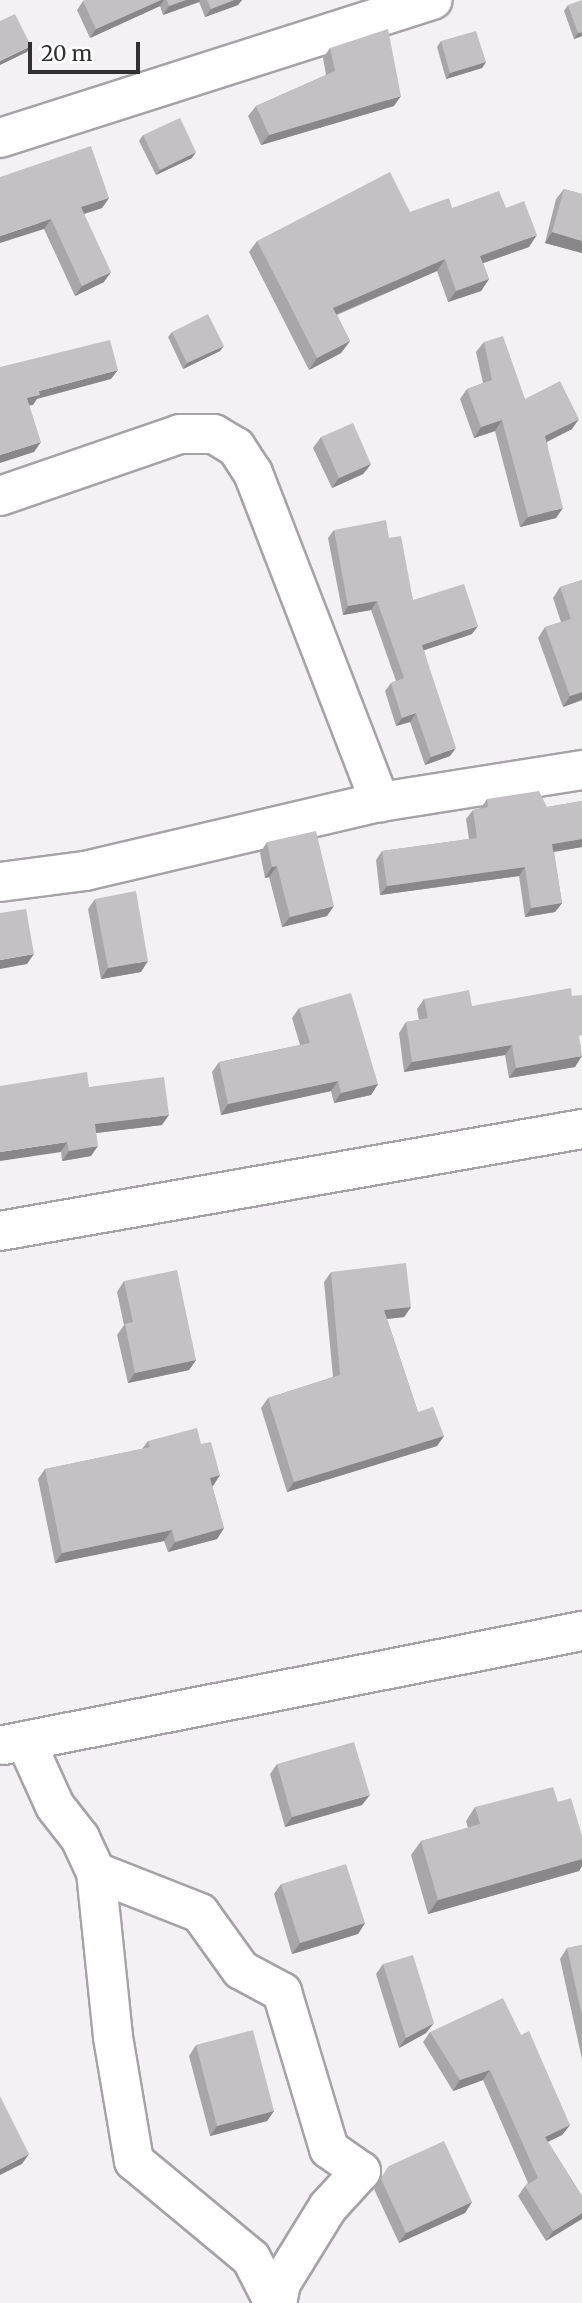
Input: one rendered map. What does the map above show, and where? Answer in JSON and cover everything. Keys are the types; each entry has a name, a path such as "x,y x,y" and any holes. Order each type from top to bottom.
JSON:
{"street":[{"path":"0,138 433,0"},
{"path":"0,496 180,434 214,434 236,447 253,473 380,802"},
{"path":"0,882 85,871 380,802 582,770"},
{"path":"0,1231 582,1129"},
{"path":"275,2303 251,2258 134,2161 113,2037 96,1872 80,1838 13,1744 582,1631"},
{"path":"96,1872 200,1913 241,1970 282,1992 329,2149 361,2171 328,2207 281,2283 275,2303"}],"building":[{"path":"161,0 96,29 83,1"},
{"path":"167,0 186,0 169,6"},
{"path":"207,0 234,0 211,9"},
{"path":"582,0 582,32 578,33 568,5"},
{"path":"15,14 31,46 0,61 0,21"},
{"path":"388,29 401,96 269,135 256,106 335,71 330,48"},
{"path":"476,31 486,62 450,73 441,41"},
{"path":"180,118 196,152 160,170 143,135"},
{"path":"91,146 109,198 81,207 111,272 82,286 51,219 0,236 0,177"},
{"path":"390,172 410,212 449,198 452,208 499,191 506,208 524,201 537,235 480,256 489,279 456,291 445,259 333,308 350,341 317,358 257,241"},
{"path":"564,189 582,194 582,241 552,232"},
{"path":"208,314 224,346 187,363 172,332"},
{"path":"503,336 525,399 560,381 579,419 545,436 563,508 528,517 502,420 481,427 467,389 492,380 484,342"},
{"path":"110,340 118,370 39,391 40,395 27,398 41,442 0,455 0,367"},
{"path":"353,423 371,464 339,478 321,437"},
{"path":"386,520 389,538 401,536 413,600 464,584 478,626 422,645 456,748 431,757 416,713 402,718 391,683 404,678 377,601 348,606 334,530"},
{"path":"582,580 582,692 570,696 545,627 571,619 560,587"},
{"path":"539,791 547,807 582,801 582,839 552,844 562,903 531,908 525,867 387,886 382,851 477,838 473,810 488,807 487,799"},
{"path":"316,831 334,906 290,917 277,866 272,867 267,842"},
{"path":"136,891 148,961 108,968 95,899"},
{"path":"26,909 34,954 0,960 0,913"},
{"path":"571,988 572,996 582,995 582,1035 579,1036 582,1056 516,1068 512,1045 412,1062 406,1022 428,1018 424,999 469,990 472,1006"},
{"path":"351,993 378,1084 341,1093 338,1081 228,1104 219,1062 310,1043 299,1008"},
{"path":"87,1072 89,1087 164,1077 169,1115 95,1124 98,1146 69,1151 67,1142 0,1152 0,1086"},
{"path":"406,1263 411,1307 384,1310 418,1412 433,1407 444,1436 294,1482 268,1398 340,1375 331,1272"},
{"path":"177,1270 196,1360 135,1373 125,1324 133,1322 124,1281"},
{"path":"197,1428 201,1444 211,1442 220,1475 210,1478 224,1528 175,1542 172,1530 62,1553 45,1469 150,1447 148,1441"},
{"path":"354,1742 370,1795 292,1817 277,1764"},
{"path":"553,1787 558,1802 571,1798 582,1836 582,1859 438,1900 421,1841 480,1824 475,1807"},
{"path":"346,1864 365,1923 300,1943 281,1884"},
{"path":"582,1945 582,2015 567,1948"},
{"path":"413,1955 434,2023 406,2038 383,1964"},
{"path":"503,1998 521,2035 529,2031 570,2125 545,2137 582,2196 582,2213 553,2231 525,2186 538,2178 490,2070 460,2080 430,2032"},
{"path":"253,2030 274,2111 217,2126 196,2045"},
{"path":"0,2096 29,2154 0,2169"},
{"path":"444,2141 472,2202 406,2233 381,2179 389,2166"}]}
